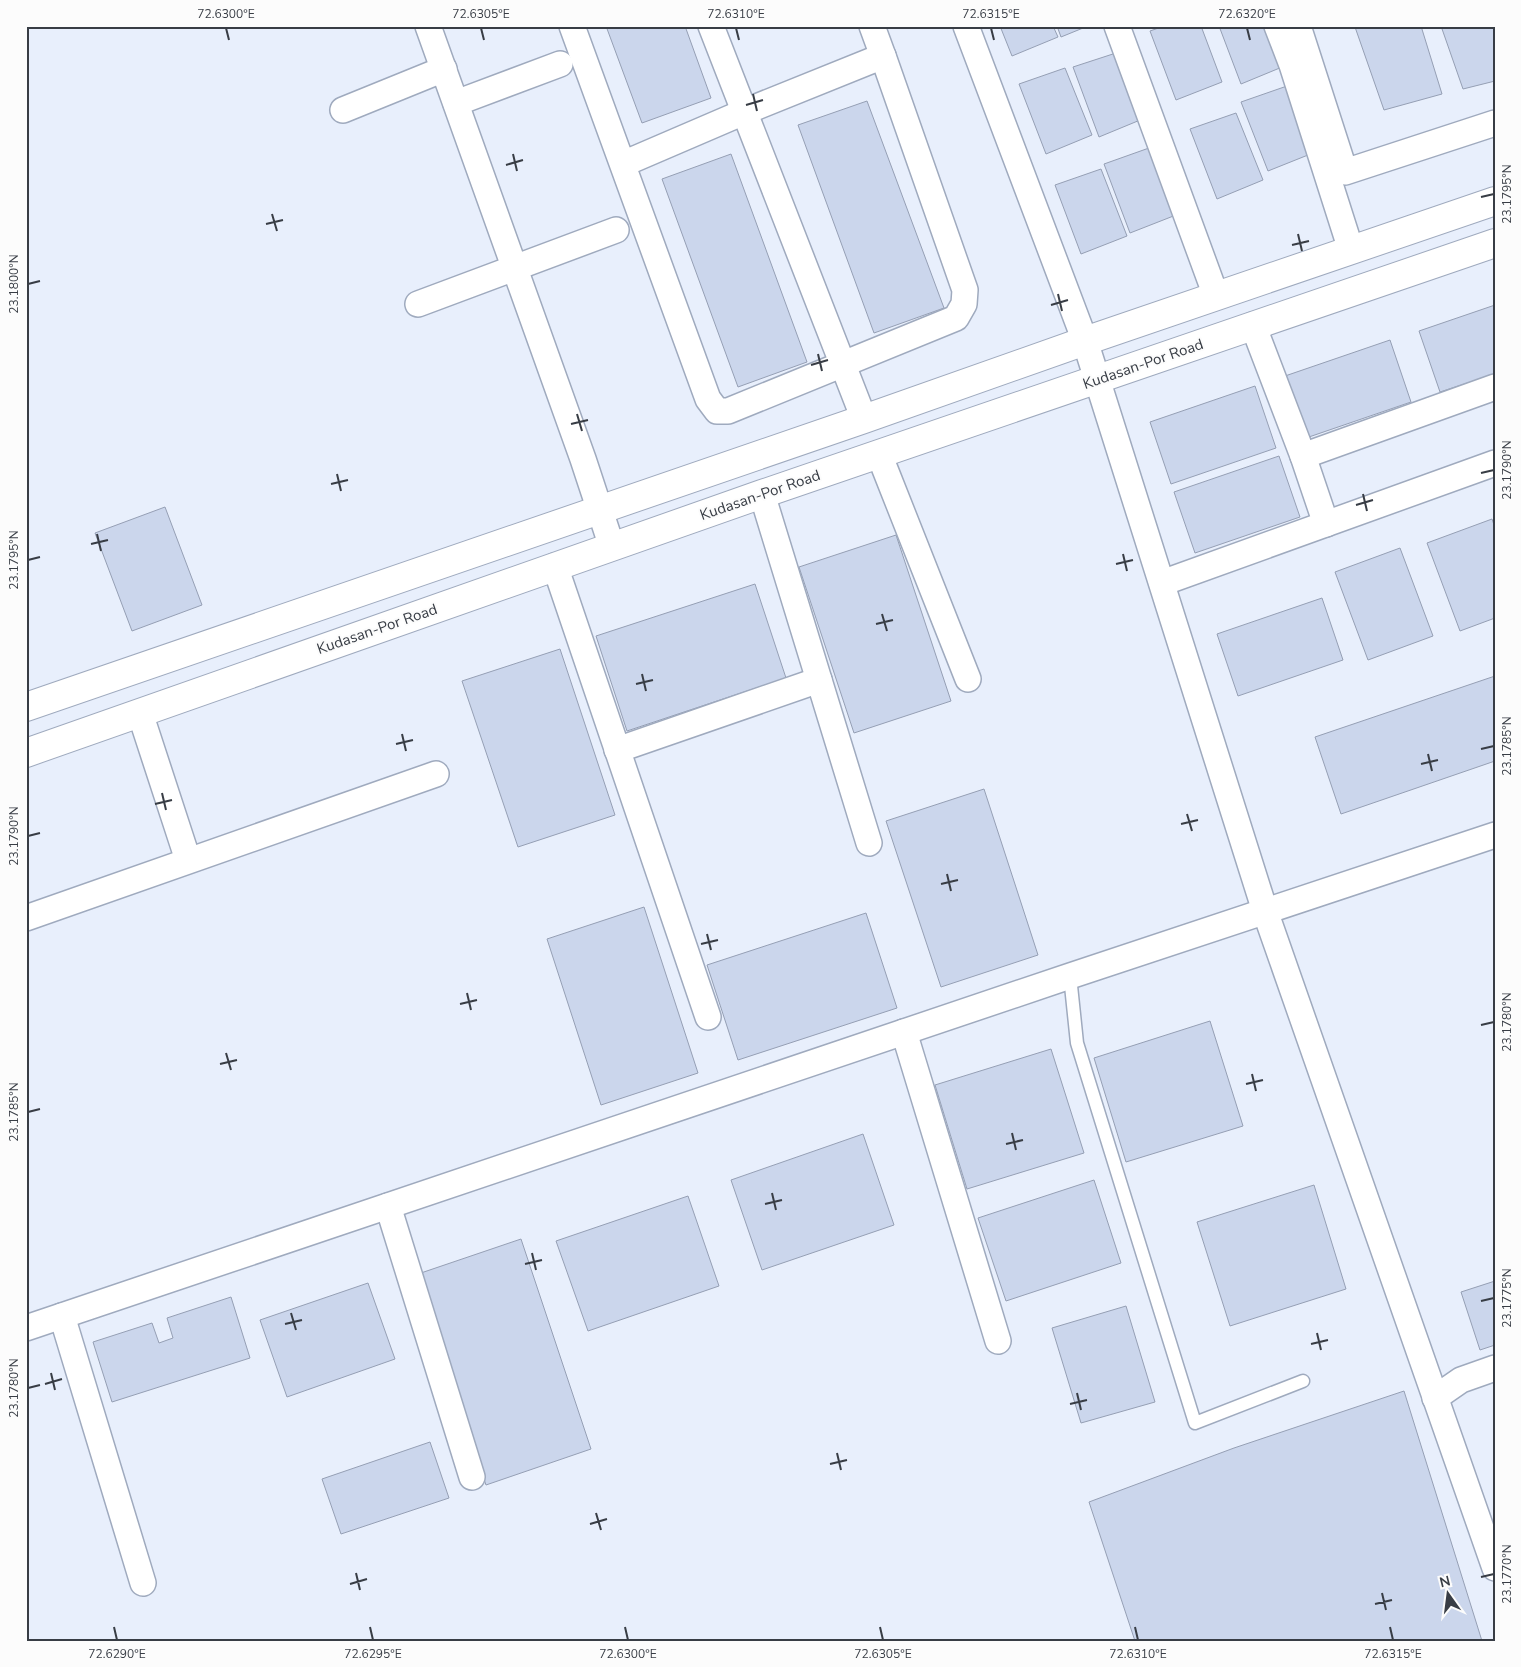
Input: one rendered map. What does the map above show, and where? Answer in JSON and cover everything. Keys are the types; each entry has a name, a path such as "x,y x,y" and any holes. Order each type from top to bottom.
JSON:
{"street":[{"path":"428,26 612,547"},
{"path":"572,26 708,399 717,411 728,411 956,318 964,304 964,290 872,26"},
{"path":"711,26 864,419"},
{"path":"966,26 1085,340 1265,911 1495,1568"},
{"path":"1117,26 1216,296"},
{"path":"1277,26 1292,65 1351,250"},
{"path":"1307,29 1345,172 1495,123"},
{"path":"623,164 744,112 883,56"},
{"path":"456,103 560,64"},
{"path":"343,110 444,69"},
{"path":"26,707 864,419 1085,340 1495,201"},
{"path":"418,304 616,230"},
{"name":"Kudasan-Por Road","path":"26,753 762,494 1495,243"},
{"path":"1254,326 1303,456 1326,524"},
{"path":"1303,456 1495,387"},
{"path":"879,454 968,679"},
{"path":"1162,583 1495,463"},
{"path":"762,494 869,843"},
{"path":"555,566 708,1017"},
{"path":"617,750 819,680"},
{"path":"140,713 188,860"},
{"path":"26,918 436,774"},
{"path":"26,1328 1070,976 1495,836"},
{"path":"904,1032 998,1341"},
{"path":"388,1206 472,1478"},
{"path":"62,1316 143,1583"},
{"path":"1435,1398 1461,1380 1495,1368"}],"lane":[{"path":"1070,976 1077,1043 1195,1422 1303,1381"}],"building":[{"path":"606,26 685,26 711,98 642,123"},
{"path":"1000,26 1053,26 1058,37 1012,56"},
{"path":"1057,26 1088,26 1061,37"},
{"path":"1164,26 1201,26 1222,82 1176,100 1150,31"},
{"path":"1219,26 1272,26 1287,65 1241,84"},
{"path":"1421,26 1442,94 1384,110 1355,27"},
{"path":"1441,26 1495,26 1495,81 1463,89"},
{"path":"1119,52 1145,118 1099,137 1073,67"},
{"path":"1065,68 1092,135 1046,154 1019,84"},
{"path":"1287,86 1313,153 1268,171 1241,102"},
{"path":"867,101 944,308 874,333 798,125"},
{"path":"1236,113 1263,180 1217,199 1190,129"},
{"path":"1149,148 1176,215 1130,233 1104,164"},
{"path":"731,154 807,362 738,387 662,179"},
{"path":"1101,169 1127,236 1081,254 1055,185"},
{"path":"1495,305 1495,374 1440,392 1419,331"},
{"path":"1390,340 1411,402 1306,438 1285,376"},
{"path":"1255,386 1276,448 1171,484 1150,422"},
{"path":"1279,456 1300,517 1195,553 1174,492"},
{"path":"165,507 202,605 132,631 95,533"},
{"path":"1492,519 1495,528 1495,618 1460,631 1427,543"},
{"path":"896,535 951,701 854,733 799,567"},
{"path":"1400,548 1433,636 1368,660 1335,572"},
{"path":"755,584 786,678 627,731 596,636"},
{"path":"1322,598 1343,660 1238,696 1217,634"},
{"path":"560,649 615,815 518,847 462,681"},
{"path":"1495,676 1495,761 1341,814 1315,737"},
{"path":"984,789 1038,955 941,987 886,821"},
{"path":"644,907 698,1073 601,1105 547,939"},
{"path":"866,913 897,1008 738,1060 707,965"},
{"path":"1210,1021 1243,1126 1126,1162 1094,1058"},
{"path":"1051,1049 1084,1153 967,1189 935,1085"},
{"path":"863,1134 894,1225 762,1270 731,1180"},
{"path":"1094,1180 1121,1263 1006,1301 978,1218"},
{"path":"1314,1185 1346,1289 1230,1326 1197,1222"},
{"path":"688,1196 719,1286 588,1331 556,1241"},
{"path":"521,1239 591,1449 486,1485 415,1275"},
{"path":"1495,1281 1495,1345 1480,1350 1461,1292"},
{"path":"368,1283 395,1359 287,1397 260,1320"},
{"path":"231,1297 250,1358 112,1402 93,1342 152,1323 159,1343 173,1338 167,1318"},
{"path":"1126,1306 1155,1402 1081,1423 1052,1328"},
{"path":"1404,1391 1482,1641 1135,1641 1089,1502 1234,1448"},
{"path":"430,1442 449,1498 341,1534 322,1479"}]}
